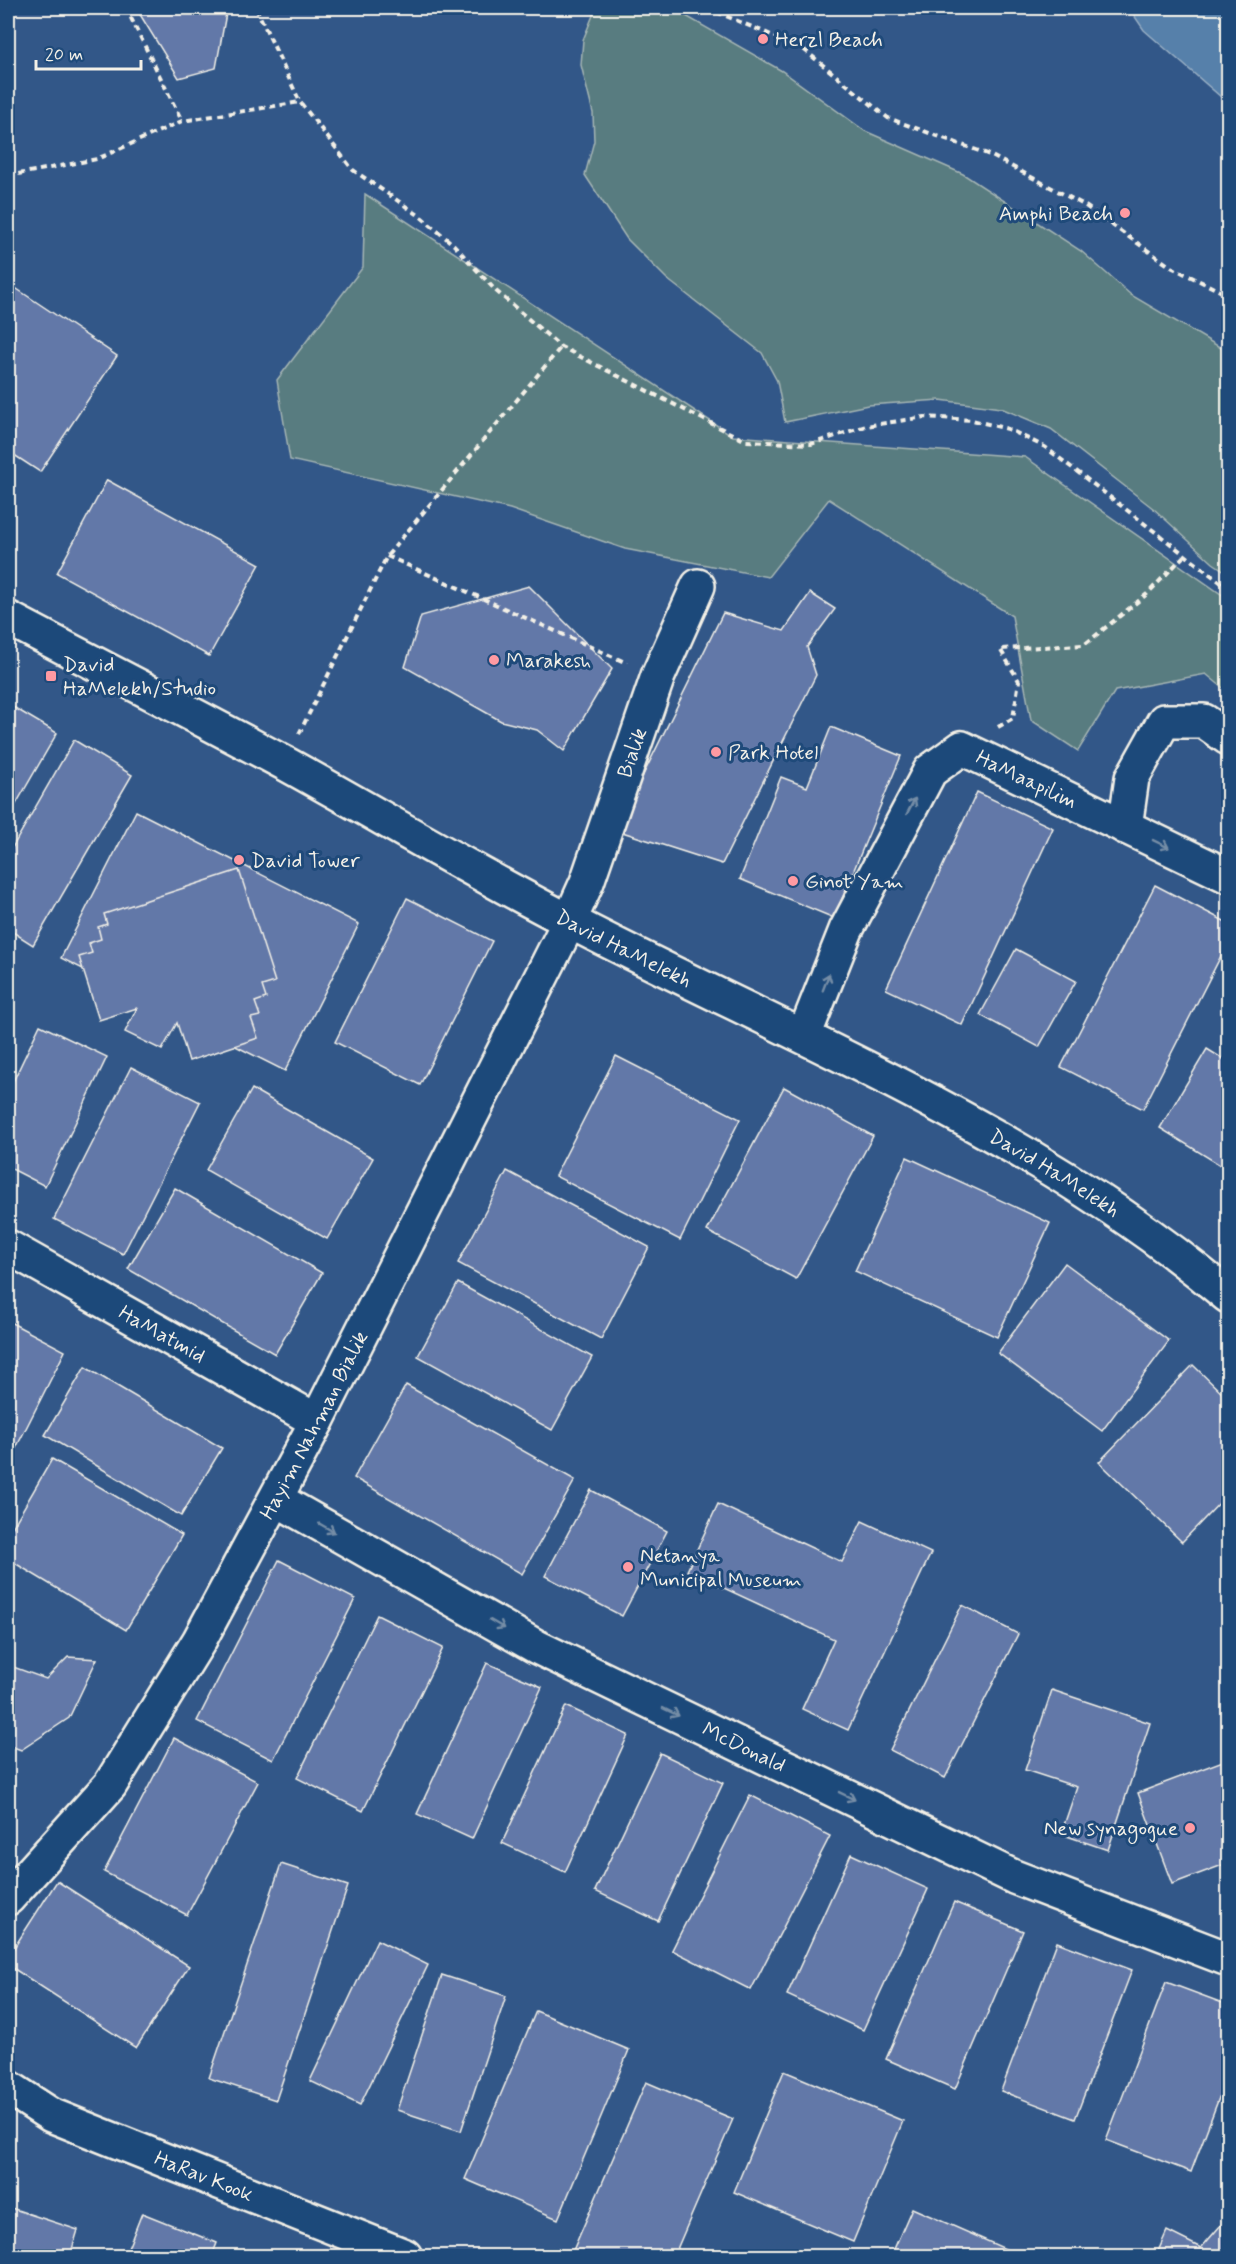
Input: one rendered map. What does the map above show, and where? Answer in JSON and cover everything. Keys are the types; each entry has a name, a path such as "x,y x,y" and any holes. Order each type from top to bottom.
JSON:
{"street":[{"name":"Bialik","path":"569,922 587,882 658,676 698,586"},
{"name":"David HaMelekh","path":"8,618 283,763 569,922 952,1111 1089,1191 1187,1262 1228,1296"},
{"path":"1125,827 1132,778 1164,721 1204,721 1228,738"},
{"name":"HaMaapilim","path":"804,1036 846,930 930,771 962,748 1228,876"},
{"name":"Hayim Nahman Bialik","path":"8,1898 110,1785 199,1641 317,1421 569,922"},
{"name":"HaMatmid","path":"8,1247 317,1421"},
{"name":"McDonald","path":"276,1499 537,1647 579,1668 1014,1877 1228,1959"},
{"name":"HaRav Kook","path":"8,2087 51,2115 405,2256"}],"path":[{"path":"126,8 182,121"},
{"path":"256,8 300,102 352,170 420,216 454,245 496,291 561,347 746,441 811,444 866,426 925,417 972,420 1008,429 1044,447 1228,588"},
{"path":"707,8 802,48 888,118 990,155 1084,206 1171,267 1228,295"},
{"path":"8,176 97,159 182,121 300,102"},
{"path":"283,763 387,556 561,347"},
{"path":"387,556 658,676"},
{"path":"962,748 1013,718 1019,681 1000,649 1084,645 1147,594 1184,556"}],"green space":[{"path":"596,8 672,8 782,71 865,131 963,174 1081,251 1131,295 1228,352 1228,573 1213,563 1154,509 1051,429 1001,408 940,400 868,405 785,422 777,381 762,353 667,279 627,239 585,175 594,141 593,113 581,65 583,40"},
{"path":"365,194 733,436 1025,457 1228,599 1228,692 1206,674 1115,691 1078,751 1031,720 1012,616 829,499 768,577 625,549 510,509 290,460 277,380 363,267"}],"water":[{"path":"1129,8 1228,8 1228,103 1144,30"}],"building":[{"path":"136,8 227,8 216,68 179,78"},
{"path":"8,283 117,356 40,472 8,451"},
{"path":"107,480 260,564 209,656 57,573"},
{"path":"529,586 612,669 564,751 537,730 501,721 405,667 421,616"},
{"name":"Park Hotel","path":"810,593 835,609 807,647 816,675 722,864 616,830 723,613 784,631"},
{"path":"8,704 57,733 8,818"},
{"path":"831,727 901,756 834,918 740,879 781,777 807,787"},
{"path":"74,740 132,775 33,945 8,929 8,855"},
{"path":"977,792 1053,828 962,1025 886,989"},
{"path":"136,811 359,924 285,1071 61,958"},
{"path":"239,870 275,982 262,986 266,998 255,1002 260,1016 251,1018 258,1038 189,1061 177,1023 162,1050 125,1032 137,1008 99,1020 79,957 92,953 89,943 101,939 98,927 107,924 104,914"},
{"path":"1155,885 1228,923 1228,942 1143,1109 1061,1067"},
{"path":"407,898 492,941 420,1085 335,1042"},
{"path":"1016,949 1076,981 1039,1047 980,1015"},
{"path":"40,1025 107,1057 45,1186 8,1167 8,1092"},
{"path":"1207,1049 1228,1062 1228,1170 1160,1128"},
{"path":"616,1056 740,1119 680,1240 555,1176"},
{"path":"131,1067 200,1102 123,1254 54,1219"},
{"path":"784,1087 873,1136 796,1279 707,1231"},
{"path":"252,1089 373,1158 327,1239 206,1170"},
{"path":"907,1157 1050,1223 997,1337 855,1271"},
{"path":"507,1171 649,1247 601,1339 458,1263"},
{"path":"175,1188 322,1273 275,1354 128,1269"},
{"path":"1065,1263 1169,1341 1102,1431 998,1353"},
{"path":"458,1283 592,1357 552,1430 418,1356"},
{"path":"8,1321 65,1351 8,1464"},
{"path":"1193,1365 1228,1399 1228,1494 1182,1542 1099,1462"},
{"path":"85,1367 222,1448 181,1516 45,1435"},
{"path":"406,1385 575,1480 522,1574 354,1478"},
{"path":"52,1459 182,1535 126,1630 8,1559 8,1535"},
{"path":"591,1490 667,1531 622,1616 545,1576"},
{"path":"718,1504 842,1562 862,1521 931,1553 848,1730 802,1709 834,1639 687,1571"},
{"path":"279,1560 355,1599 273,1760 197,1721"},
{"path":"962,1605 1018,1634 945,1778 890,1750"},
{"path":"377,1615 443,1648 363,1811 297,1778"},
{"path":"68,1657 97,1659 69,1718 21,1750 8,1745 8,1665 46,1679"},
{"path":"487,1663 542,1687 472,1839 417,1814"},
{"path":"1052,1690 1150,1723 1108,1850 1061,1834 1077,1787 1025,1770"},
{"path":"566,1706 628,1735 565,1872 502,1843"},
{"path":"174,1738 258,1782 187,1915 104,1872"},
{"path":"660,1753 723,1783 658,1921 595,1891"},
{"name":"New synagogue","path":"1228,1759 1228,1863 1172,1884 1138,1793"},
{"path":"750,1795 830,1836 751,1990 672,1950"},
{"path":"851,1854 928,1889 863,2030 787,1995"},
{"path":"281,1864 348,1886 276,2100 209,2078"},
{"path":"57,1881 189,1966 136,2048 8,1965 8,1957"},
{"path":"954,1902 1023,1931 955,2089 886,2059"},
{"path":"377,1940 428,1965 360,2105 310,2081"},
{"path":"1057,1942 1132,1970 1075,2119 1001,2091"},
{"path":"442,1975 506,1996 461,2131 397,2110"},
{"path":"1166,1982 1228,2005 1228,2074 1191,2172 1106,2140"},
{"path":"536,2011 629,2050 558,2219 465,2179"},
{"path":"784,2071 903,2121 853,2242 734,2192"},
{"path":"646,2082 733,2119 674,2256 571,2255"},
{"path":"8,2207 78,2230 70,2256 8,2256"},
{"path":"912,2208 1017,2254 1016,2256 891,2256"},
{"path":"142,2213 217,2243 212,2256 125,2256"},
{"path":"1228,2217 1228,2256 1156,2256 1167,2231 1201,2248"}],"place":[{"name":"Herzl Beach","path":"763,39"},
{"name":"Amphi Beach","path":"1125,213"},
{"name":"Marakesh","path":"494,660"},
{"name":"David HaMelekh/Studio","path":"51,676"},
{"name":"Park Hotel","path":"716,752"},
{"name":"David Tower","path":"239,860"},
{"name":"Ginot Yam","path":"793,881"},
{"name":"Netanya Municipal Museum","path":"628,1567"},
{"name":"New synagogue","path":"1190,1828"}]}
